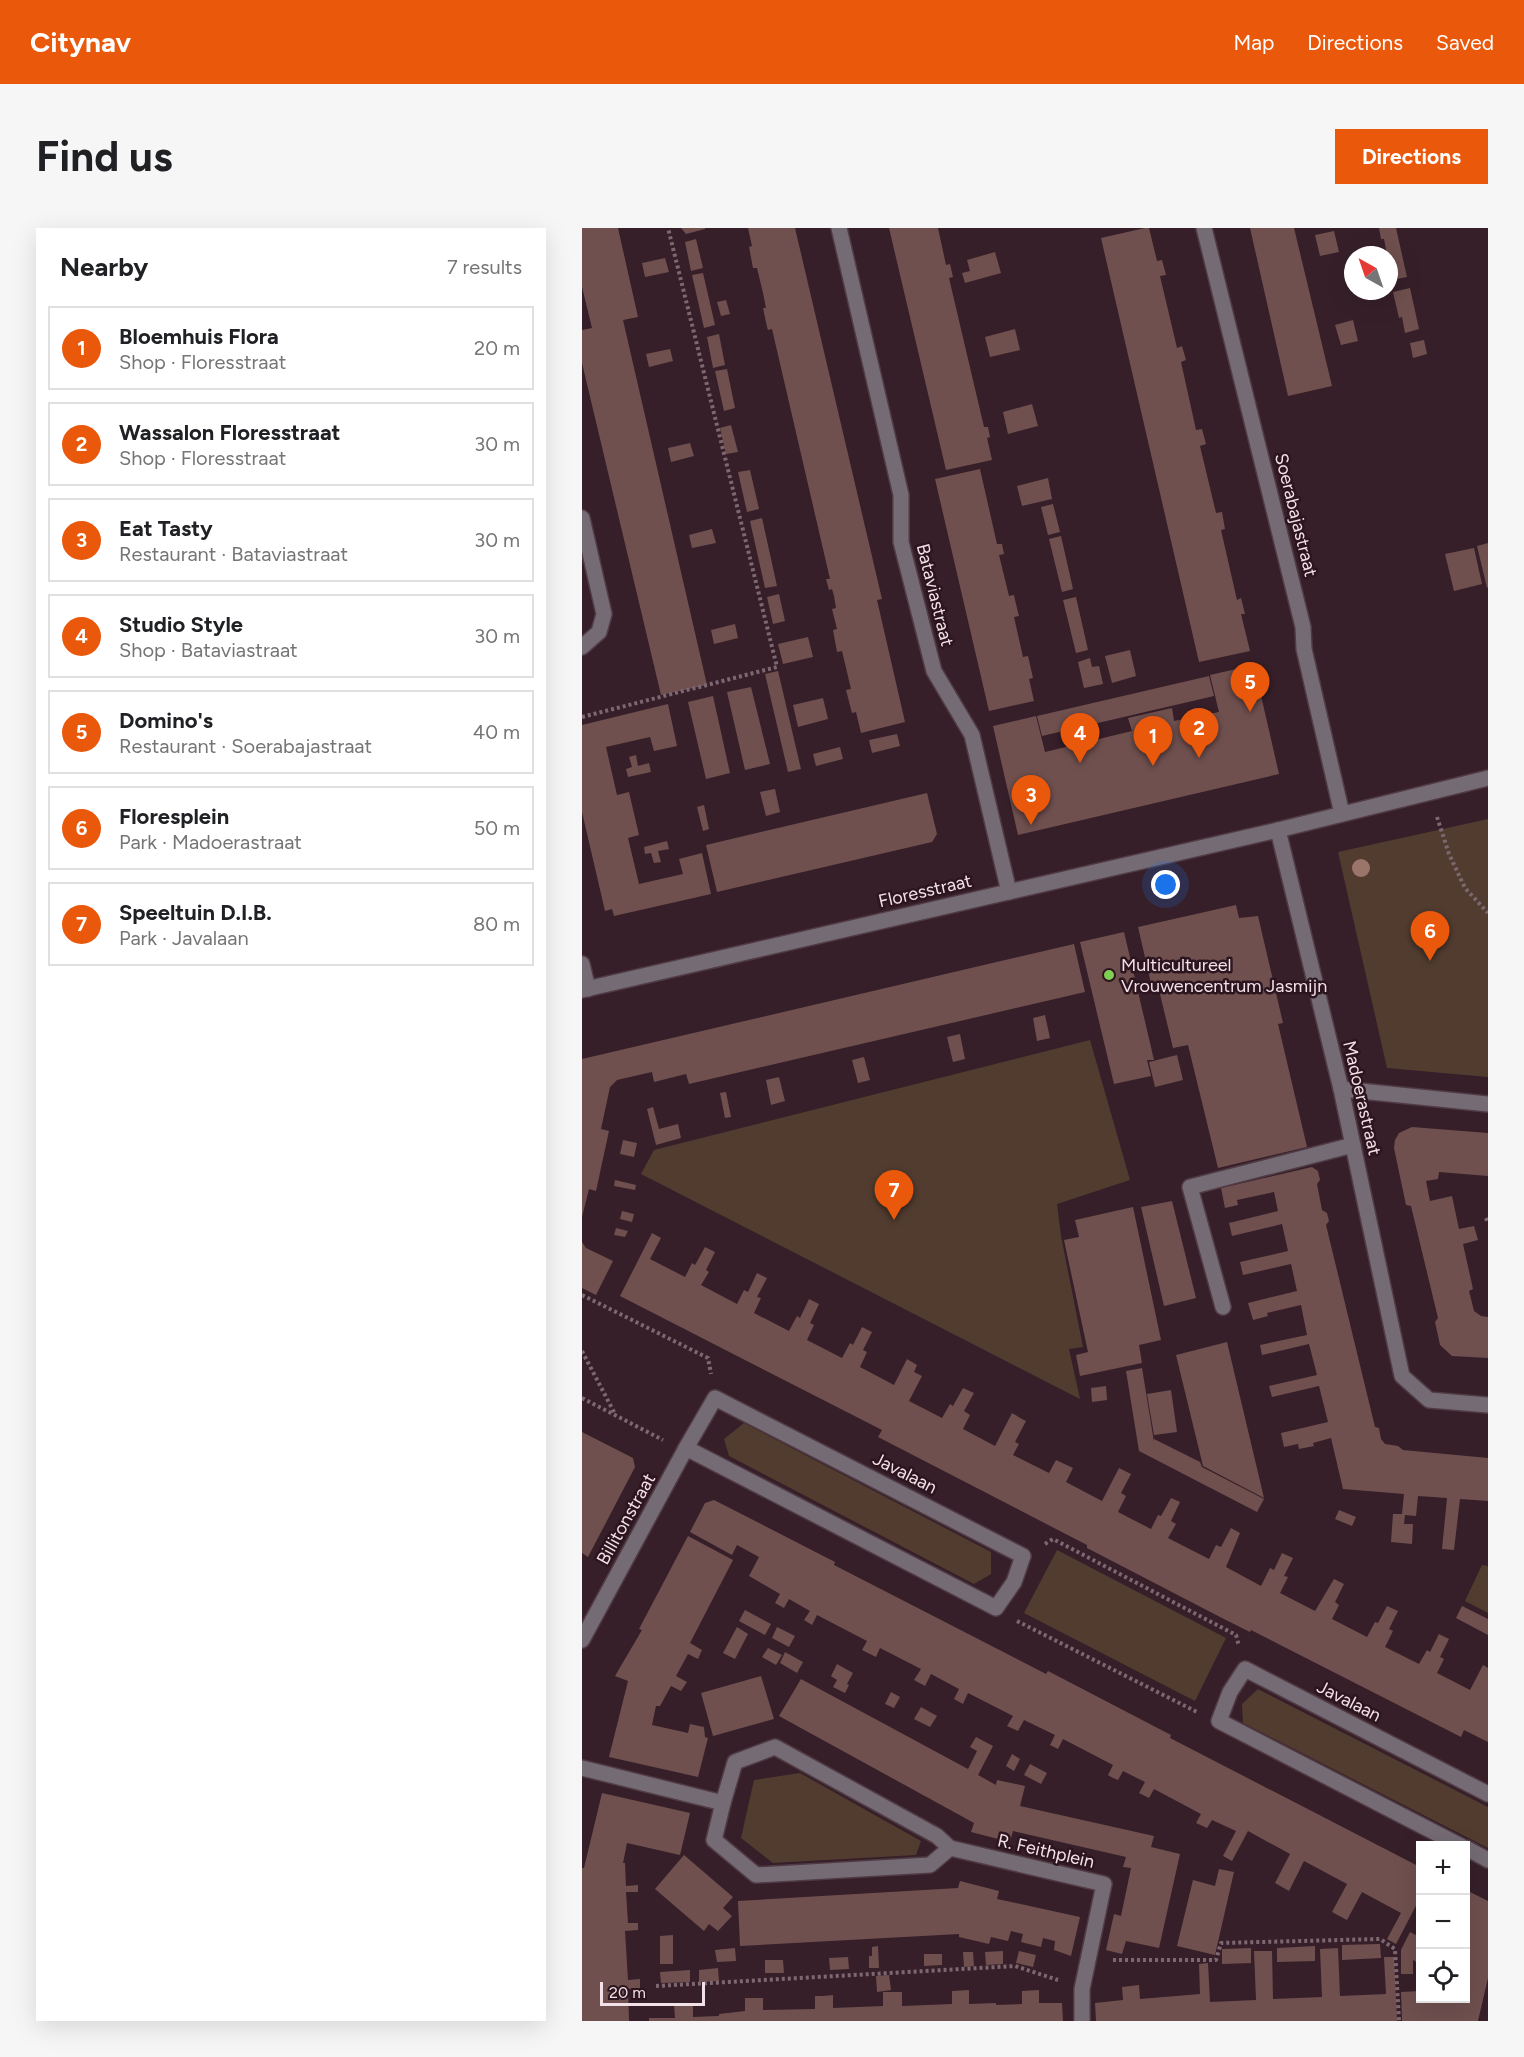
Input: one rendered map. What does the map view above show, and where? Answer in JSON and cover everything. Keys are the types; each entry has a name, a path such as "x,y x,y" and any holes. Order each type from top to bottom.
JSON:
{"street":[{"name":"Bataviastraat","path":"839,228 901,495 901,542 934,671 972,735 1010,892"},
{"name":"Soerabajastraat","path":"1204,228 1303,627 1304,649 1342,814"},
{"path":"582,518 604,614 599,632 582,647"},
{"name":"Floresstraat","path":"585,989 1278,830 1488,778"},
{"name":"Madoerastraat","path":"1278,830 1341,1089 1402,1376 1429,1400 1488,1405"},
{"path":"582,964 585,989"},
{"path":"1341,1089 1488,1104"},
{"path":"1223,1307 1190,1187 1353,1145"},
{"path":"716,1398 686,1448 996,1608 1014,1582 1023,1556"},
{"name":"Javalaan","path":"716,1398 1023,1556"},
{"name":"Billitonstraat","path":"582,1640 686,1448"},
{"path":"1245,1669 1230,1692 1219,1721 1453,1841"},
{"name":"Javalaan","path":"1245,1669 1488,1794"},
{"name":"R. Feithplein","path":"950,1848 930,1865 756,1875 714,1840 735,1762 775,1747 937,1836 950,1848 1104,1884 1083,1989 1082,2021"},
{"path":"582,1768 723,1803"},
{"path":"1470,1850 1488,1860"}],"path":[{"path":"582,717 777,667 668,228"},
{"path":"1429,792 1449,854 1465,888 1488,913"},
{"path":"582,1295 708,1358 716,1398"},
{"path":"582,1351 615,1414"},
{"path":"582,1398 660,1439 686,1448"},
{"path":"1023,1556 1053,1539 1236,1635 1245,1669"},
{"path":"996,1608 1022,1624 1192,1710 1219,1721"},
{"path":"1088,1960 1216,1960 1221,1943 1380,1939 1395,1949 1399,2021"},
{"path":"656,1986 1015,1966 1065,1983"}],"shaded area":[{"path":"1488,819 1488,1077 1387,1068 1338,852"},
{"path":"1090,1040 1130,1180 1057,1204 1083,1347 1069,1349 1080,1399 641,1174 654,1150"},
{"path":"744,1423 991,1552 991,1574 974,1584 729,1456 724,1439"},
{"path":"1057,1550 1226,1638 1195,1701 1024,1613"},
{"path":"1482,1565 1488,1566 1488,1613 1465,1601"},
{"path":"1258,1689 1488,1807 1488,1848 1243,1723 1242,1704"},
{"path":"800,1773 921,1841 916,1855 773,1863 741,1838 754,1780"}],"building":[{"path":"582,228 618,228 638,317 623,320 707,685 661,695 582,363 582,330 592,328 582,287"},
{"path":"681,228 705,228 705,229 686,234"},
{"path":"748,228 795,228 882,599 877,600 905,722 861,733 856,712 852,713 846,690 851,689 842,651 837,652 833,630 837,629 832,609 836,608 834,596 832,589 829,590 826,579 830,579 772,329 768,330 767,327 763,308 766,308 757,268 753,268"},
{"path":"889,228 938,228 946,265 950,264 953,277 949,278 984,427 988,427 990,437 987,438 992,460 946,470"},
{"path":"1149,228 1157,261 1162,260 1166,275 1160,276 1177,348 1182,346 1186,360 1181,362 1196,430 1202,429 1206,444 1200,446 1216,513 1222,512 1225,529 1221,530 1237,600 1241,598 1245,614 1241,614 1250,651 1199,662 1101,238"},
{"path":"1250,228 1294,228 1332,386 1288,396"},
{"path":"1379,228 1396,228 1407,277 1398,279 1398,246 1385,246 1384,239 1381,239"},
{"path":"1334,231 1339,252 1320,256 1315,235"},
{"path":"696,239 703,268 691,271 685,242"},
{"path":"995,252 1001,273 965,283 962,273 970,271 967,260"},
{"path":"665,258 669,272 645,277 642,263"},
{"path":"703,273 715,325 704,328 692,275"},
{"path":"1410,288 1419,329 1405,333 1402,317 1399,318 1395,300 1398,300 1398,291"},
{"path":"726,300 730,314 721,316 717,302"},
{"path":"1353,320 1358,341 1341,345 1335,325"},
{"path":"1015,329 1020,350 990,357 985,337"},
{"path":"719,334 725,365 713,368 707,337"},
{"path":"1424,340 1427,354 1413,358 1410,343"},
{"path":"670,349 673,361 649,367 646,354"},
{"path":"727,369 735,408 724,411 715,371"},
{"path":"1032,404 1038,426 1008,434 1003,412"},
{"path":"731,425 738,452 726,454 720,428"},
{"path":"690,443 694,456 671,462 668,448"},
{"path":"980,469 997,544 1002,544 1004,554 999,555 1009,596 1014,595 1019,616 1014,617 1023,657 1028,656 1033,678 1029,679 1034,701 989,711 935,479"},
{"path":"750,470 759,509 747,512 738,472"},
{"path":"1048,478 1052,499 1022,506 1017,486"},
{"path":"1053,504 1060,532 1048,535 1041,507"},
{"path":"762,518 777,586 765,588 750,521"},
{"path":"712,529 716,543 692,548 689,535"},
{"path":"1061,536 1073,589 1062,592 1049,539"},
{"path":"1488,543 1488,587 1487,588 1477,546"},
{"path":"1474,548 1482,584 1454,591 1445,554"},
{"path":"779,594 785,621 773,624 767,597"},
{"path":"1076,597 1088,650 1076,653 1063,600"},
{"path":"735,624 738,638 714,644 711,630"},
{"path":"808,637 813,657 783,664 778,644"},
{"path":"1130,650 1136,676 1112,683 1105,656"},
{"path":"1090,658 1092,667 1099,666 1103,684 1084,688 1078,662"},
{"path":"1254,665 1279,774 1018,835 993,726 1036,716 1045,752 1132,731 1128,718 1172,708 1174,721 1219,712 1210,675"},
{"path":"778,671 801,769 788,772 765,674"},
{"path":"1209,676 1214,696 1042,736 1037,716"},
{"path":"751,687 770,764 745,770 727,692"},
{"path":"713,696 730,773 706,779 688,702"},
{"path":"823,698 828,719 798,727 793,705"},
{"path":"668,704 677,746 654,751 650,737 606,747 617,795 629,792 639,835 628,838 639,884 683,874 679,859 702,853 711,894 614,916 612,909 605,911 582,812 582,725"},
{"path":"897,734 900,746 872,753 869,740"},
{"path":"840,747 843,759 816,766 813,754"},
{"path":"636,755 638,766 649,763 651,772 628,777 626,769 632,767 629,757"},
{"path":"775,789 780,812 766,816 760,792"},
{"path":"927,793 937,834 932,842 717,892 706,845"},
{"path":"704,805 709,829 703,831 697,807"},
{"path":"667,841 669,849 658,851 661,862 654,863 651,853 645,854 644,847"},
{"path":"1236,905 1239,918 1258,916 1283,1023 1278,1024 1307,1147 1218,1168 1188,1045 1173,1048 1159,990 1153,992 1138,927"},
{"path":"1124,932 1154,1060 1147,1060 1151,1076 1114,1084 1080,942"},
{"path":"1074,944 1085,992 689,1084 686,1074 654,1082 652,1072 617,1080 610,1087 601,1129 609,1131 596,1191 589,1189 582,1217 582,1059"},
{"path":"1045,1015 1050,1038 1037,1041 1033,1018"},
{"path":"960,1034 965,1059 953,1062 947,1037"},
{"path":"1177,1055 1183,1080 1155,1087 1149,1062"},
{"path":"864,1057 870,1080 858,1083 852,1060"},
{"path":"779,1077 785,1101 771,1105 766,1080"},
{"path":"726,1092 731,1117 725,1118 720,1093"},
{"path":"653,1107 659,1129 678,1124 681,1138 656,1145 647,1109"},
{"path":"1412,1127 1488,1133 1488,1176 1439,1172 1438,1179 1426,1181 1430,1201 1452,1196 1459,1229 1474,1226 1478,1240 1463,1244 1473,1289 1469,1291 1474,1311 1481,1316 1488,1317 1488,1358 1452,1356 1440,1345 1435,1322 1438,1318 1411,1206 1406,1205 1394,1148 1399,1133"},
{"path":"623,1140 637,1143 634,1157 620,1154"},
{"path":"1312,1167 1318,1171 1320,1180 1317,1184 1322,1210 1327,1213 1329,1221 1326,1225 1375,1427 1379,1428 1381,1439 1385,1444 1398,1446 1403,1450 1488,1458 1488,1501 1460,1499 1454,1550 1442,1549 1447,1498 1418,1496 1416,1516 1405,1515 1404,1524 1413,1524 1412,1544 1391,1542 1393,1514 1402,1514 1404,1494 1343,1489 1331,1438 1313,1443 1314,1446 1299,1449 1298,1444 1284,1447 1281,1433 1328,1422 1319,1386 1272,1397 1269,1386 1317,1375 1309,1344 1262,1355 1260,1345 1307,1335 1301,1305 1267,1313 1268,1316 1253,1320 1248,1303 1297,1291 1291,1264 1243,1275 1240,1262 1288,1251 1282,1224 1232,1236 1229,1223 1278,1211 1274,1192 1237,1200 1238,1205 1225,1208 1221,1188"},
{"path":"615,1180 636,1185 635,1190 614,1186"},
{"path":"1172,1201 1196,1298 1164,1306 1141,1207"},
{"path":"1133,1207 1161,1340 1139,1345 1142,1363 1080,1376 1076,1355 1088,1352 1064,1240 1079,1237 1075,1220"},
{"path":"622,1211 634,1214 632,1222 620,1219"},
{"path":"616,1228 628,1231 625,1237 614,1235"},
{"path":"652,1233 661,1238 650,1259 685,1277 692,1263 695,1265 705,1247 715,1252 706,1270 709,1272 701,1285 737,1304 744,1290 748,1292 757,1273 767,1278 757,1297 761,1298 754,1313 789,1331 797,1316 800,1318 809,1299 819,1304 810,1323 814,1325 807,1340 842,1358 850,1343 853,1345 862,1327 872,1332 863,1350 867,1352 860,1367 894,1385 907,1359 917,1365 914,1372 922,1376 909,1401 942,1418 950,1404 953,1406 963,1388 974,1393 964,1411 970,1415 963,1429 995,1446 1012,1413 1026,1421 1015,1442 1019,1444 1013,1455 1049,1473 1056,1460 1073,1468 1066,1482 1102,1501 1119,1468 1131,1474 1121,1493 1126,1496 1118,1512 1151,1529 1171,1498 1180,1502 1171,1521 1176,1524 1168,1538 1209,1559 1216,1545 1221,1547 1231,1528 1240,1533 1226,1567 1261,1586 1270,1568 1274,1570 1282,1553 1293,1558 1284,1576 1288,1577 1280,1593 1315,1611 1334,1579 1344,1584 1335,1602 1339,1605 1332,1619 1367,1637 1387,1606 1398,1611 1389,1629 1393,1631 1385,1647 1419,1664 1427,1650 1430,1652 1439,1634 1449,1639 1440,1657 1444,1659 1437,1673 1470,1690 1483,1665 1488,1668 1488,1742 1464,1730 1461,1737 1251,1630 1250,1632 1222,1618 878,1437 882,1430 620,1296"},
{"path":"582,1242 586,1248 613,1261 596,1295 582,1288"},
{"path":"1227,1342 1264,1498 1203,1466 1176,1355"},
{"path":"1142,1368 1154,1442 1154,1439 1200,1462 1202,1467 1264,1499 1257,1512 1139,1451 1126,1371"},
{"path":"1106,1386 1107,1400 1092,1402 1091,1388"},
{"path":"1171,1390 1177,1432 1154,1435 1147,1394"},
{"path":"582,1432 633,1458 635,1467 588,1557 582,1553"},
{"path":"714,1500 835,1562 834,1565 1046,1674 1048,1671 1171,1735 1170,1738 1416,1865 1416,1906 1396,1944 1387,1939 1401,1913 1362,1892 1347,1920 1332,1912 1347,1884 1304,1861 1289,1891 1275,1883 1290,1854 1248,1831 1232,1861 1223,1856 1236,1831 1212,1820 1207,1828 1196,1823 1201,1814 1154,1789 1149,1798 1139,1793 1145,1782 1123,1771 1118,1780 1108,1775 1113,1765 1063,1739 1058,1749 1050,1745 1055,1735 1024,1720 1018,1731 1007,1726 1013,1716 968,1693 963,1704 954,1699 959,1689 931,1674 925,1686 914,1680 921,1669 880,1648 876,1657 862,1650 867,1641 817,1615 812,1625 804,1620 810,1611 789,1599 784,1608 775,1603 780,1594 749,1576 759,1557 737,1545 732,1555 690,1532 705,1503"},
{"path":"1339,1510 1356,1517 1352,1526 1335,1519"},
{"path":"688,1536 733,1560 690,1643 702,1650 698,1659 688,1654 676,1676 687,1682 681,1691 671,1686 660,1706 656,1706 652,1725 688,1733 690,1724 704,1727 705,1737 708,1738 698,1777 609,1757 628,1681 615,1676 642,1630 639,1629"},
{"path":"1462,1606 1488,1619 1488,1635 1456,1618"},
{"path":"745,1610 771,1624 765,1635 739,1621"},
{"path":"737,1627 748,1634 735,1659 723,1653"},
{"path":"777,1627 795,1636 789,1647 772,1638"},
{"path":"768,1648 782,1655 776,1665 762,1657"},
{"path":"785,1652 803,1662 797,1673 780,1663"},
{"path":"837,1664 853,1673 845,1693 833,1687 837,1680 831,1676"},
{"path":"761,1676 774,1719 713,1736 701,1693"},
{"path":"801,1679 968,1769 977,1751 970,1747 976,1737 993,1746 978,1775 996,1785 997,1780 1025,1786 1020,1806 1154,1836 1151,1847 1180,1854 1159,1948 1126,1941 1122,1954 1106,1950 1114,1914 1121,1916 1131,1868 1123,1867 1126,1857 1013,1831 1010,1842 971,1832 974,1823 779,1716"},
{"path":"891,1692 900,1697 894,1708 885,1704"},
{"path":"921,1707 937,1716 930,1727 914,1719"},
{"path":"1012,1754 1020,1759 1014,1771 1006,1766"},
{"path":"1030,1764 1047,1773 1041,1784 1024,1775"},
{"path":"602,1793 690,1813 680,1855 627,1843 623,1863 625,1863 626,1886 638,1885 638,1892 626,1892 628,1923 638,1923 638,1930 625,1931 628,1980 640,1979 640,1988 628,1989 629,2021 582,2021 582,1868 584,1868"},
{"path":"684,1855 733,1897 723,1908 732,1916 718,1931 709,1924 704,1931 655,1889"},
{"path":"1219,1869 1234,1872 1215,1955 1177,1946 1193,1880 1215,1886"},
{"path":"960,1881 999,1891 997,1899 1080,1917 1071,1956 1054,1950 1055,1941 1043,1938 1041,1947 1021,1942 1023,1934 1011,1931 1008,1941 991,1937 989,1944 959,1937 959,1934 740,1946 738,1901 958,1888"},
{"path":"1470,1892 1488,1901 1488,1978 1478,2021 1402,2021 1401,1992 1416,1991 1416,2003 1470,2003"},
{"path":"1410,1932 1416,1935 1416,1962 1413,1960 1413,1974 1401,1974 1401,1950"},
{"path":"673,1935 673,1964 660,1964 660,1936"},
{"path":"1380,1944 1381,1958 1342,1960 1342,1945"},
{"path":"878,1946 879,1968 869,1968 872,1947"},
{"path":"1315,1946 1315,1961 1277,1962 1277,1948"},
{"path":"735,1948 736,1961 717,1962 715,1950"},
{"path":"1251,1948 1251,1963 1222,1964 1222,1949"},
{"path":"1338,1948 1340,1996 1386,1994 1384,1957 1394,1957 1397,2021 1096,2021 1095,2003 1123,2000 1122,1987 1139,1985 1140,1999 1200,1994 1199,1964 1208,1963 1210,2002 1256,2000 1254,1951 1272,1951 1273,1999 1322,1997 1320,1949"},
{"path":"1003,1951 1003,1964 986,1965 985,1952"},
{"path":"1019,1951 1036,1955 1033,1967 1016,1963"},
{"path":"963,1952 973,1952 974,1966 964,1967"},
{"path":"924,1954 942,1954 942,1965 924,1966"},
{"path":"848,1957 849,1969 830,1970 829,1958"},
{"path":"765,1960 783,1960 784,1973 765,1973"},
{"path":"718,1968 719,1981 699,1982 699,1970"},
{"path":"690,1970 690,1982 661,1983 660,1972"},
{"path":"889,1975 891,1990 877,1992 876,1976"},
{"path":"969,1990 969,2004 996,2003 996,2005 1022,2004 1022,1991 1039,1990 1039,2003 1062,2003 1063,2021 649,2021 649,2018 675,2018 674,2004 693,2004 693,2017 719,2016 719,2014 745,2011 745,1998 763,1998 763,2010 815,2009 815,1996 833,1995 833,2008 883,2006 883,1992 902,1992 902,2006 952,2004 952,1991"}],"place":[{"name":"Domino's","path":"1250,712"},
{"name":"Wassalon Floresstraat","path":"1199,758"},
{"name":"Studio Style","path":"1080,763"},
{"name":"Bloemhuis Flora","path":"1153,766"},
{"name":"Eat Tasty","path":"1031,825"},
{"name":"Floresplein","path":"1430,961"},
{"name":"Multicultureel Vrouwencentrum Jasmijn","path":"1109,975"},
{"name":"Speeltuin D.I.B.","path":"894,1220"}]}
